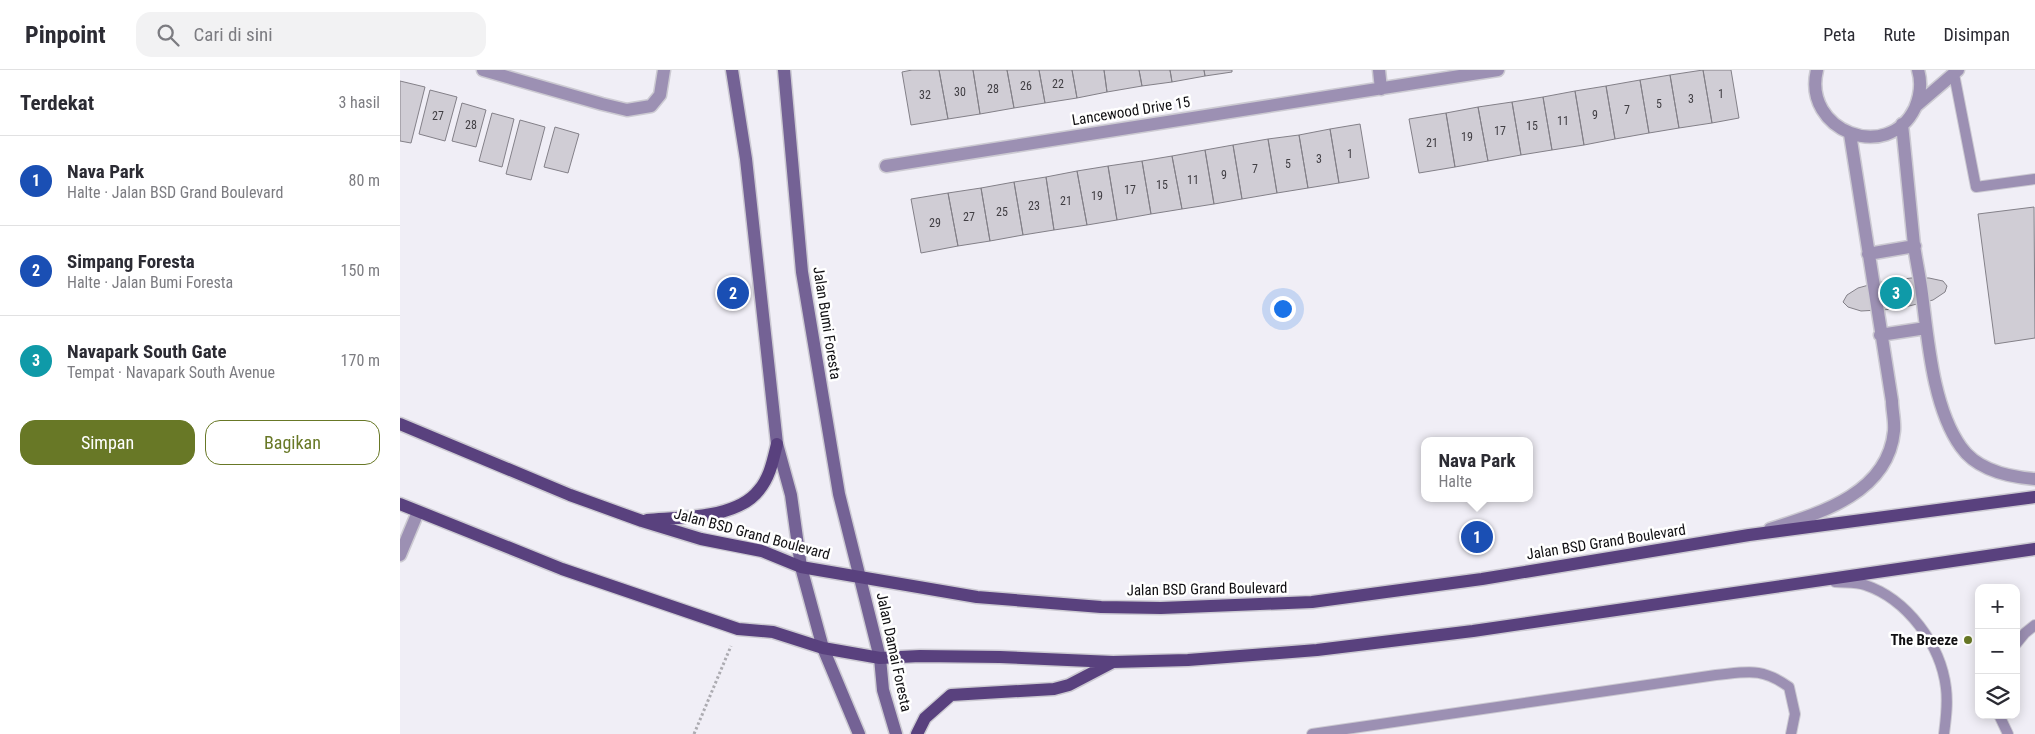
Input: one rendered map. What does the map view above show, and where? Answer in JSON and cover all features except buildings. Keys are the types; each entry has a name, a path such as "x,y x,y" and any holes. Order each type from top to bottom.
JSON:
{"main road":[{"path":"732,70 746,159 778,444 791,495 801,567 823,648 859,734"},
{"name":"Jalan Bumi Foresta","path":"784,70 802,272 840,494 860,578"},
{"name":"Jalan BSD Grand Boulevard","path":"400,424 570,495 642,521 701,539 762,551 801,567 977,597 1100,607 1161,608 1275,605 1400,591 1749,535 2035,497"},
{"path":"642,521 720,513 749,501 769,475 778,444"},
{"path":"400,504 562,569 738,629 773,632 823,648 880,658 920,656 1009,657 1113,662 1188,660 1317,650 1473,631 2035,549"},
{"name":"Jalan Damai Foresta","path":"860,578 880,658 883,690 896,734"},
{"path":"917,734 925,718 951,695 1054,689 1070,685 1113,662"}],"street":[{"path":"483,70 627,110 651,106 660,95 664,70"},
{"path":"1378,70 1381,89"},
{"name":"Lancewood Drive 15","path":"886,166 1498,70"},
{"path":"1817,70 1816,93 1822,111 1834,124 1850,134 1864,136 1877,136 1890,132 1902,124 1916,106 1956,72"},
{"path":"1916,106 1920,91 1918,70"},
{"path":"1902,124 1926,328 1939,395 1947,424 1962,449 1987,469 2017,478 2035,479"},
{"path":"1749,535 1803,518 1838,504 1862,488 1878,473 1888,456 1894,431 1892,401 1880,335 1850,134"},
{"path":"1868,254 1915,246"},
{"path":"1880,335 1926,328"},
{"path":"400,556 418,512"}],"lane":[{"path":"1956,72 1976,187 2035,179"},
{"path":"1820,581 1863,584 1890,596 1910,614 1926,636 1941,668 1946,687 1947,710 1944,734"},
{"path":"2020,639 2035,625"},
{"path":"1312,734 1706,676 1757,671 1776,677 1789,687 1794,714 1791,734"},
{"path":"2001,719 2008,734"}],"path":[{"path":"694,734 738,629"}],"place":[{"name":"Simpang Foresta","path":"733,293"},
{"name":"Navapark South Gate","path":"1896,293"},
{"name":"Nava Park","path":"1477,537"},
{"name":"The Breeze","path":"1968,640"}]}
